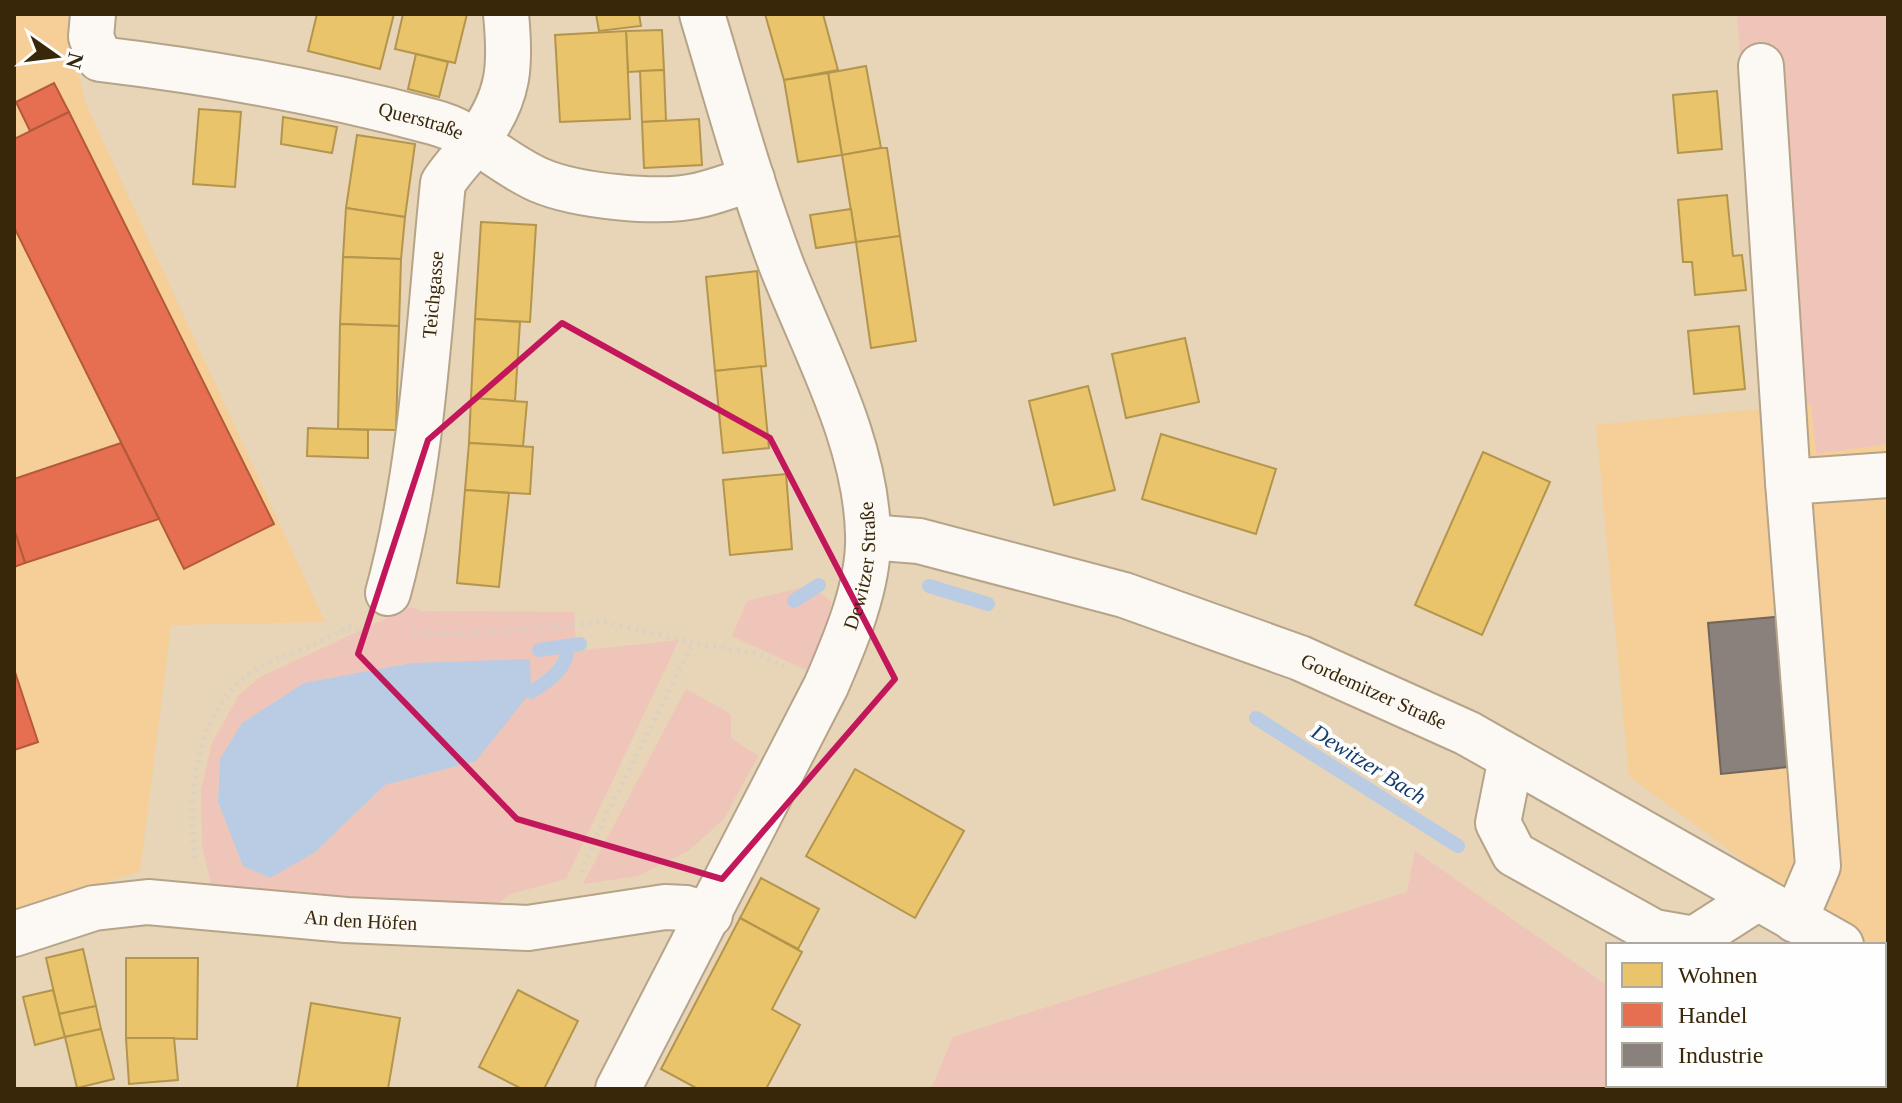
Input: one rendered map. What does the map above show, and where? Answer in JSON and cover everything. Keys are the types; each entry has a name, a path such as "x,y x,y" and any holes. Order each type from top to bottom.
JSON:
{"street":[{"name":"Teichgasse","path":"394,613 411,489 443,183 500,106 509,65 506,14"},
{"name":"Dewitzer Straße","path":"618,1089 826,686 847,637 862,581 869,537 865,497 852,448 828,374 781,263 702,14"},
{"name":"Querstraße","path":"92,25 100,59 319,96 437,123 477,141 538,180 590,195 646,199 697,196 752,179"},
{"path":"1761,66 1788,482 1818,866 1795,920"},
{"path":"1788,482 1888,475"},
{"name":"Gordemitzer Straße","path":"869,537 919,541 1124,595 1300,658 1467,733 1837,943"},
{"path":"1511,758 1498,823 1514,854 1654,932 1694,939 1758,898"},
{"name":"An den Höfen","path":"14,934 94,908 148,902 346,920 528,928 665,907 686,908 710,915"}],"path":[{"path":"201,907 194,848 193,791 203,742 215,714 233,688 256,669 314,645 387,605 394,613 484,633 606,622 693,643 755,653 777,662"},
{"path":"340,630 370,632"},
{"path":"561,923 598,832 693,643"}],"highlighted area":[{"path":"562,323 770,438 895,679 722,879 517,819 358,654 428,440"}],"shaded area":[{"path":"14,14 66,14 85,102 325,622 171,625 140,871 14,913"},
{"path":"1737,14 1888,14 1888,444 1816,454 1811,404 1769,409"},
{"path":"1811,404 1816,454 1888,444 1888,967 1886,943 1855,943 1629,776 1596,425"},
{"path":"812,585 831,602 826,630 806,670 732,636 747,601"},
{"path":"411,607 421,611 574,612 576,651 679,640 566,879 510,894 491,909 212,889 202,845 201,790 212,743 239,695 260,677","holes":["220,759 476,761 385,785 314,853 243,866 218,802"]},
{"path":"686,689 731,714 731,738 758,756 724,819 688,851 638,876 583,884"},
{"path":"1415,851 1606,985 1606,1087 1744,1089 931,1089 953,1037 1407,892"}],"water":[{"path":"530,659 531,692 476,761 385,785 314,853 270,878 243,866 218,802 220,759 242,723 304,683 412,663"}],"building: Wohnen":[{"path":"317,14 394,14 380,69 308,51"},
{"path":"403,14 467,14 455,63 395,49"},
{"path":"596,14 639,14 641,26 599,31"},
{"path":"765,14 823,14 838,70 784,80"},
{"path":"662,30 664,70 628,72 626,31"},
{"path":"626,31 630,119 560,122 555,35"},
{"path":"416,54 448,62 439,97 408,89"},
{"path":"866,66 881,148 842,155 828,73"},
{"path":"664,70 666,121 642,122 640,71"},
{"path":"828,73 842,155 798,162 784,80"},
{"path":"1717,91 1722,149 1678,153 1673,95"},
{"path":"199,109 241,112 235,187 193,184"},
{"path":"283,117 337,127 332,153 281,144"},
{"path":"699,119 702,165 644,168 642,122"},
{"path":"357,135 415,144 405,217 346,208"},
{"path":"887,148 900,236 856,242 842,155"},
{"path":"1727,195 1733,256 1742,255 1746,290 1695,295 1692,262 1683,262 1678,200"},
{"path":"346,208 405,217 401,259 343,257"},
{"path":"851,209 856,242 816,248 810,215"},
{"path":"481,222 536,225 530,322 475,319"},
{"path":"900,236 916,341 871,348 856,242"},
{"path":"343,257 401,259 399,326 340,324"},
{"path":"757,271 766,366 715,371 706,277"},
{"path":"475,319 520,322 515,401 471,398"},
{"path":"340,324 399,326 396,430 338,429"},
{"path":"1739,326 1745,389 1694,394 1688,331"},
{"path":"1185,338 1199,402 1126,418 1112,354"},
{"path":"761,366 769,448 723,453 715,371"},
{"path":"1088,386 1115,490 1054,505 1029,401"},
{"path":"471,398 527,402 523,446 469,443"},
{"path":"308,428 368,430 368,458 307,456"},
{"path":"1161,434 1276,469 1256,534 1142,499"},
{"path":"469,443 533,447 530,494 465,490"},
{"path":"1483,452 1550,482 1482,635 1415,605"},
{"path":"786,474 792,549 730,555 723,480"},
{"path":"465,490 509,493 499,587 457,583"},
{"path":"855,769 964,831 915,918 806,856"},
{"path":"761,878 819,909 798,949 740,918"},
{"path":"740,918 802,952 772,1009 800,1025 766,1089 698,1089 661,1069"},
{"path":"83,949 96,1006 59,1014 46,958"},
{"path":"126,958 198,958 197,1039 126,1038"},
{"path":"53,990 65,1037 35,1045 23,997"},
{"path":"518,990 578,1021 544,1089 522,1089 479,1067"},
{"path":"311,1003 400,1018 388,1089 297,1089"},
{"path":"96,1006 101,1029 65,1037 59,1014"},
{"path":"101,1029 114,1079 77,1088 65,1037"},
{"path":"126,1038 174,1038 178,1080 129,1084"}],"building: Handel":[{"path":"54,83 69,112 30,131 16,102"},
{"path":"69,112 274,524 184,569 14,227 14,139"},
{"path":"121,443 159,519 25,563 14,529 14,479"},
{"path":"14,529 25,563 14,567"},
{"path":"14,669 38,742 14,750"}],"building: Industrie":[{"path":"1785,616 1798,766 1721,774 1708,623"}],"waterway":[{"name":"Dewitzer Bach","path":"794,601 819,585"},
{"name":"Dewitzer Bach","path":"929,586 988,604"},
{"name":"Dewitzer Bach","path":"539,650 580,644"},
{"path":"531,692 561,668 568,646"},
{"name":"Dewitzer Bach","path":"1256,718 1458,846"}]}
